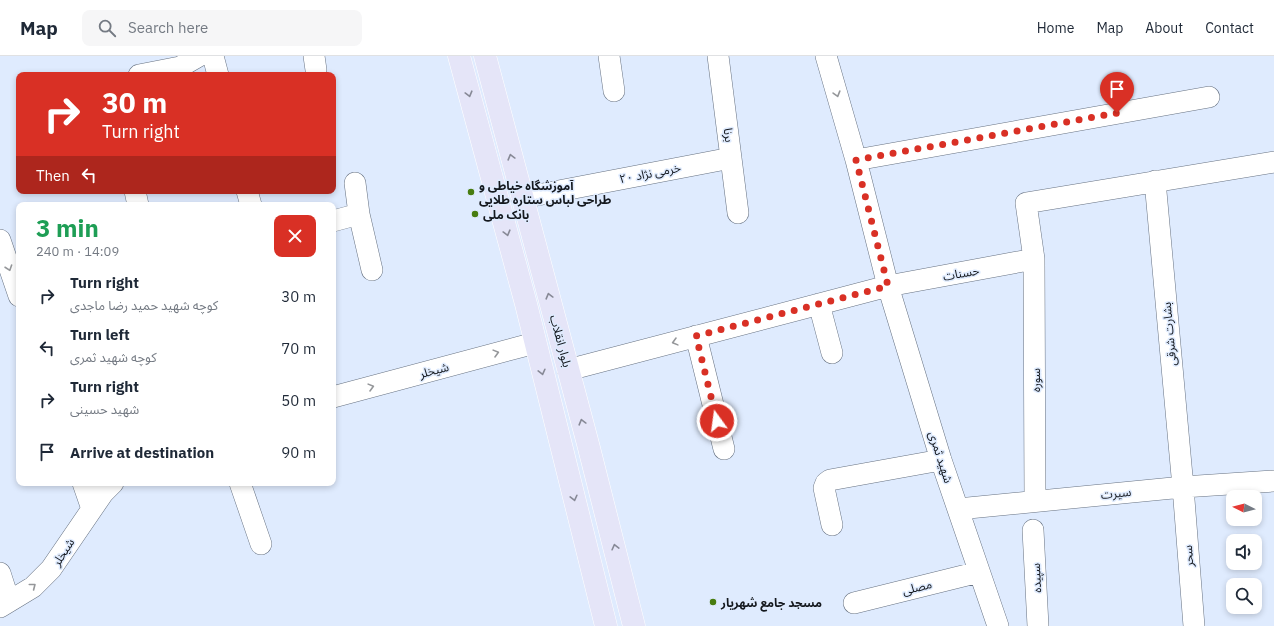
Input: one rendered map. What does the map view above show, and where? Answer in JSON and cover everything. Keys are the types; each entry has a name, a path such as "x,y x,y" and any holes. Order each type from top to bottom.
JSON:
{"main road":[{"name":"بلوار انقلاب","path":"459,56 526,304 606,626"},
{"name":"بلوار انقلاب","path":"485,56 634,626"},
{"path":"594,581 621,573"}],"street":[{"path":"154,72 180,67 199,56"},
{"path":"213,56 217,72"},
{"path":"609,56 614,91"},
{"name":"برنا","path":"718,56 738,213"},
{"name":"شهید ثمری","path":"826,56 856,160 888,286 941,460 998,626"},
{"path":"856,160 1209,96"},
{"name":"خرمی نژاد ۲۰","path":"522,198 732,158"},
{"path":"1155,181 1274,162"},
{"name":"سوره","path":"1035,501 1034,259 1026,203 1155,181"},
{"name":"بشارت شرقی","path":"1155,181 1183,486"},
{"path":"355,183 359,214 372,270"},
{"path":"336,220 359,214"},
{"path":"0,240 16,287"},
{"name":"حسنات","path":"568,370 888,286 1034,259"},
{"path":"818,304 832,353"},
{"path":"696,336 724,449"},
{"name":"شیخلر","path":"336,396 535,343"},
{"path":"832,525 824,488 830,480 941,460"},
{"name":"سیرت","path":"958,509 1183,486 1274,481"},
{"path":"84,486 92,509"},
{"name":"شیخلر","path":"5,604 33,587 51,569 103,493 110,486"},
{"path":"241,486 261,544"},
{"name":"سحر","path":"1183,486 1194,626"},
{"name":"سپیده","path":"1033,530 1038,626"},
{"name":"مصلی","path":"854,603 979,572"},
{"path":"0,573 5,604"}],"place":[{"name":"آموزشگاه خیاطی و طراحی لباس ستاره طلایی","path":"471,192"},
{"name":"بانک ملی","path":"475,214"},
{"name":"مسجد جامع شهریار","path":"713,602"}],"route":[{"path":"717,421 696,336 888,286 856,160 1117,113"}]}
